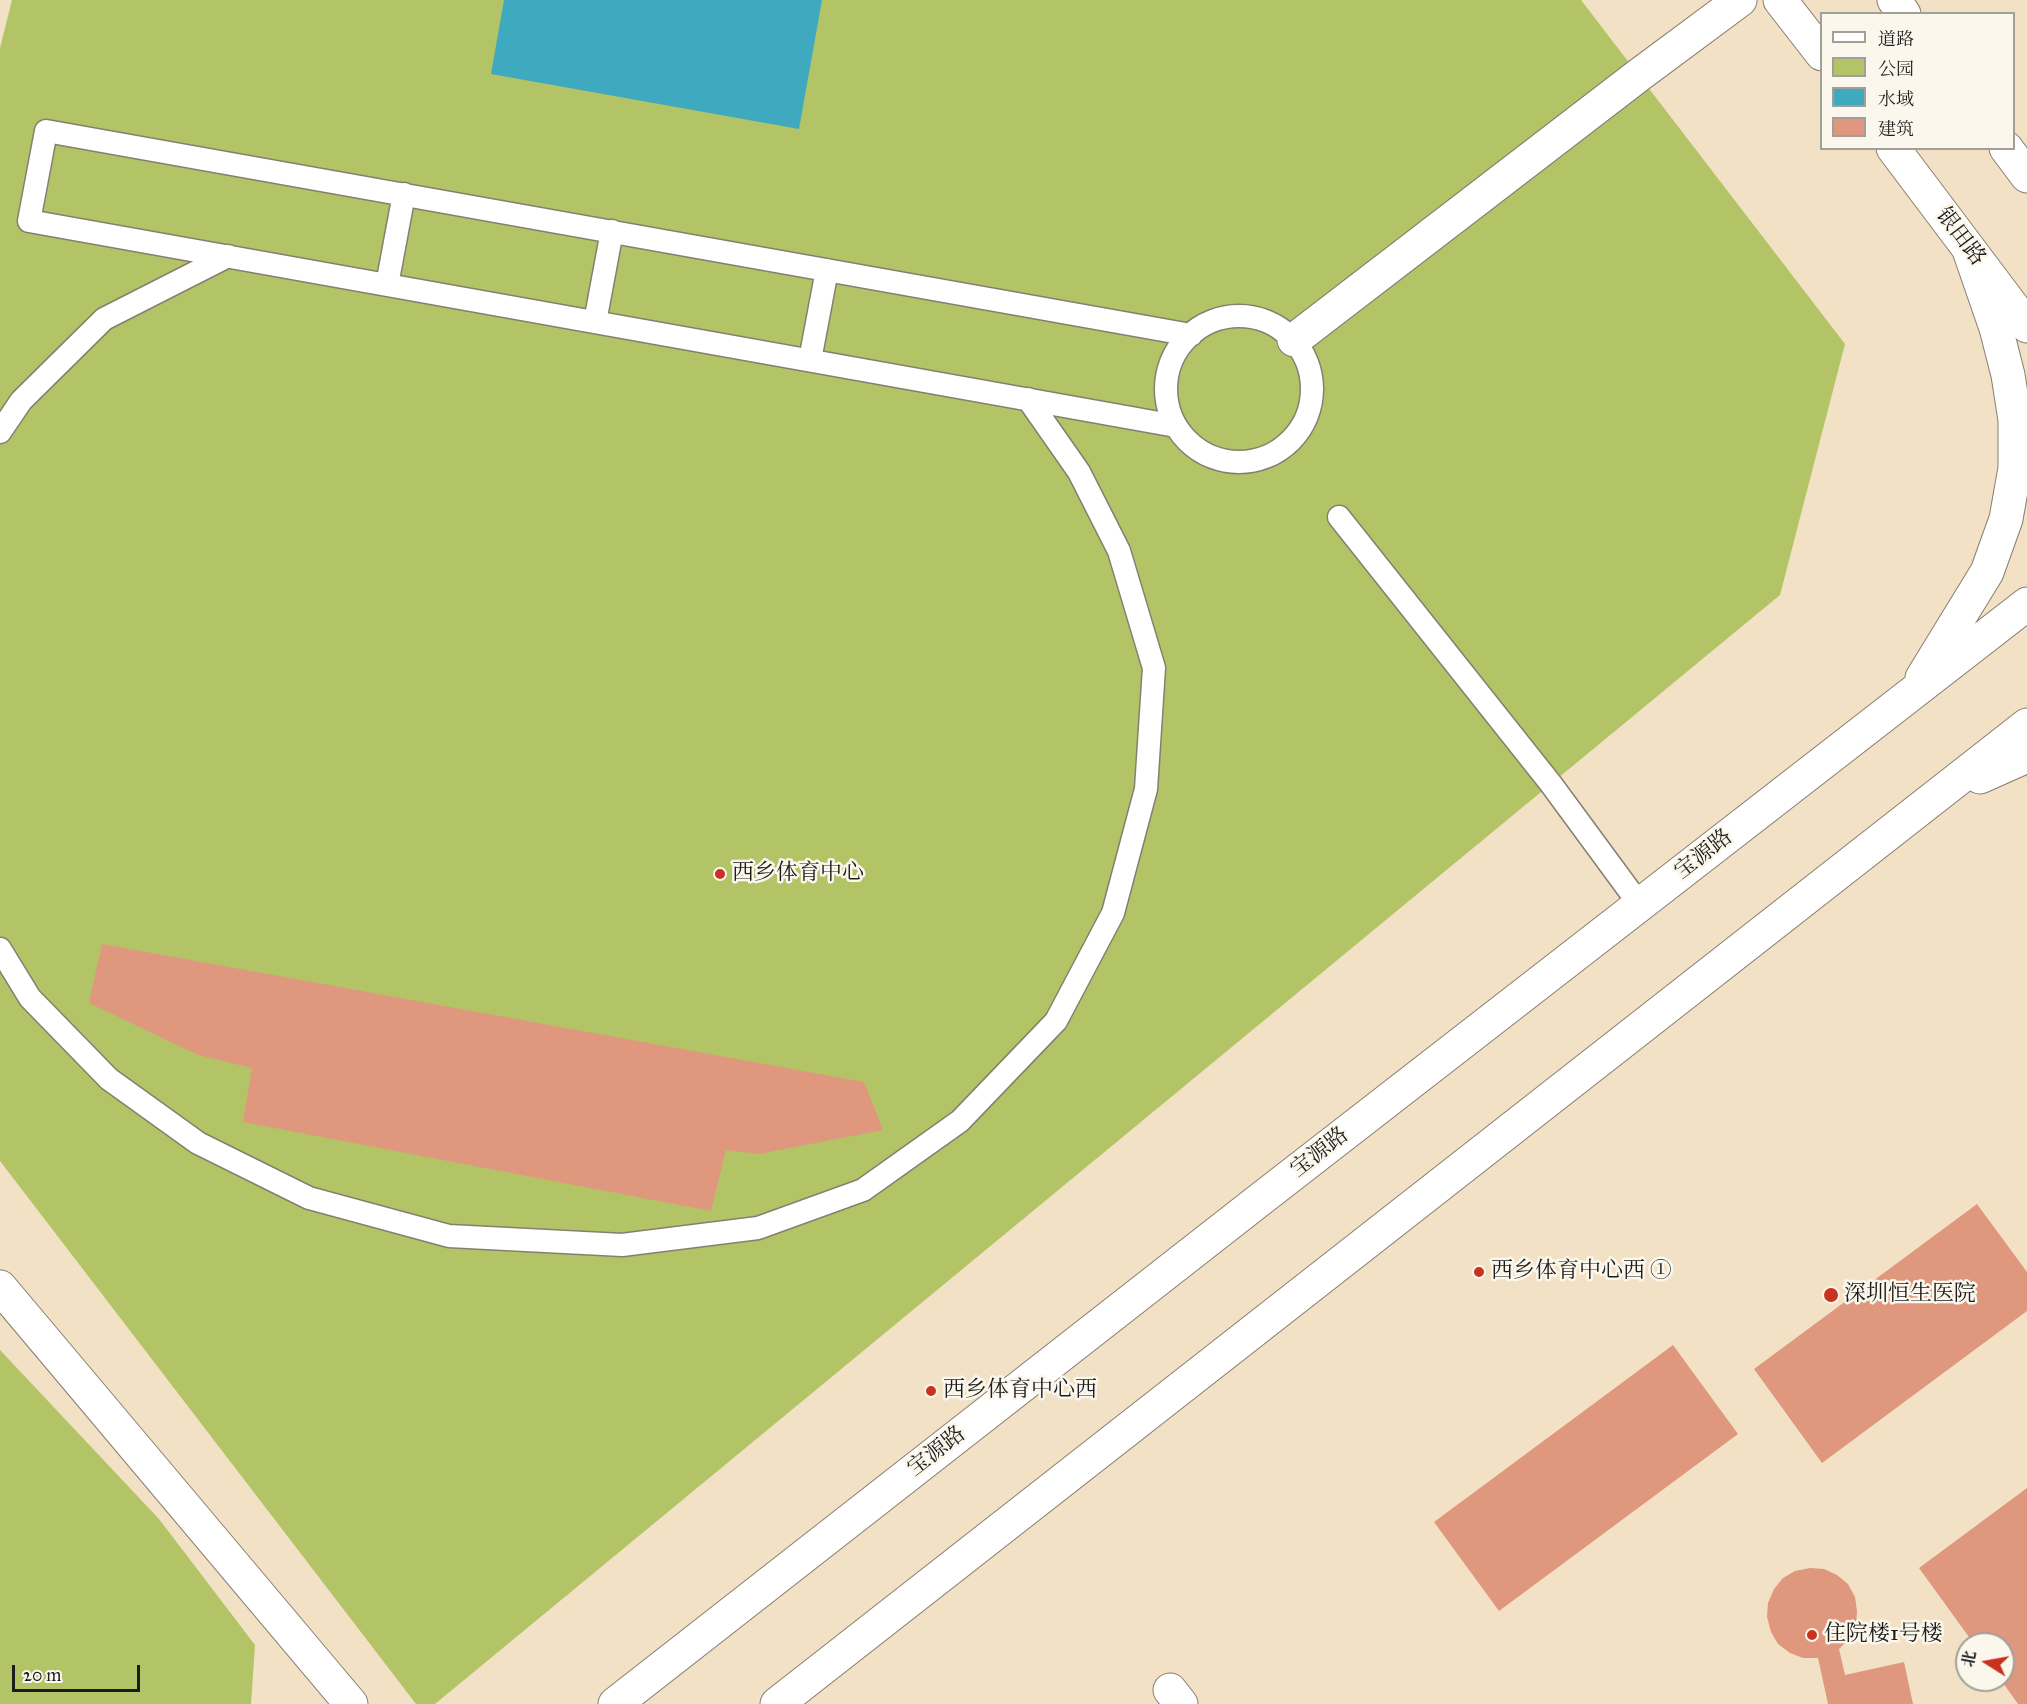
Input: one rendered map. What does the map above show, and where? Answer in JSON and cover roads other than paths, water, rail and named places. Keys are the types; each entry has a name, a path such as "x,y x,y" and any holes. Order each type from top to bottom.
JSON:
{"main road":[{"path":"1294,340 1629,82 1740,0"},
{"path":"1780,0 1820,53"},
{"name":"银田路","path":"1894,150 2027,326"},
{"path":"2008,150 2027,176"},
{"path":"1911,695 1987,572 2006,519 2016,468 2015,420 2008,375 1969,250"},
{"name":"宝源路","path":"615,1704 2027,604"},
{"path":"777,1704 2027,724"},
{"path":"1913,813 1996,768 2027,756"},
{"path":"0,1287 351,1704"}],"lane":[{"path":"1176,426 29,221 46,131 1191,335"},
{"path":"387,285 404,194"},
{"path":"595,322 612,231"},
{"path":"0,432 21,401 104,319 228,256"},
{"path":"810,360 827,270"},
{"path":"1232,316 1255,317 1277,326 1294,340 1306,360 1312,382 1311,405 1302,427 1286,446 1264,458 1239,463 1214,458 1192,445 1176,426 1167,402 1167,376 1176,352 1191,335 1210,322 1232,316"},
{"path":"0,949 30,998 109,1079 198,1143 309,1198 449,1236 622,1245 758,1228 863,1190 960,1121 1056,1021 1113,913 1146,789 1154,668 1119,551 1079,472 1028,399"},
{"path":"1339,517 1551,784 1640,904"}],"water":[{"path":"504,0 822,0 799,129 491,74"}],"place":[{"name":"西乡体育中心","path":"720,874"},
{"name":"西乡体育中心西 ①","path":"1479,1272"},
{"name":"深圳恒生医院","path":"1831,1295"},
{"name":"西乡体育中心西","path":"931,1391"},
{"name":"住院楼1号楼","path":"1812,1635"}]}
